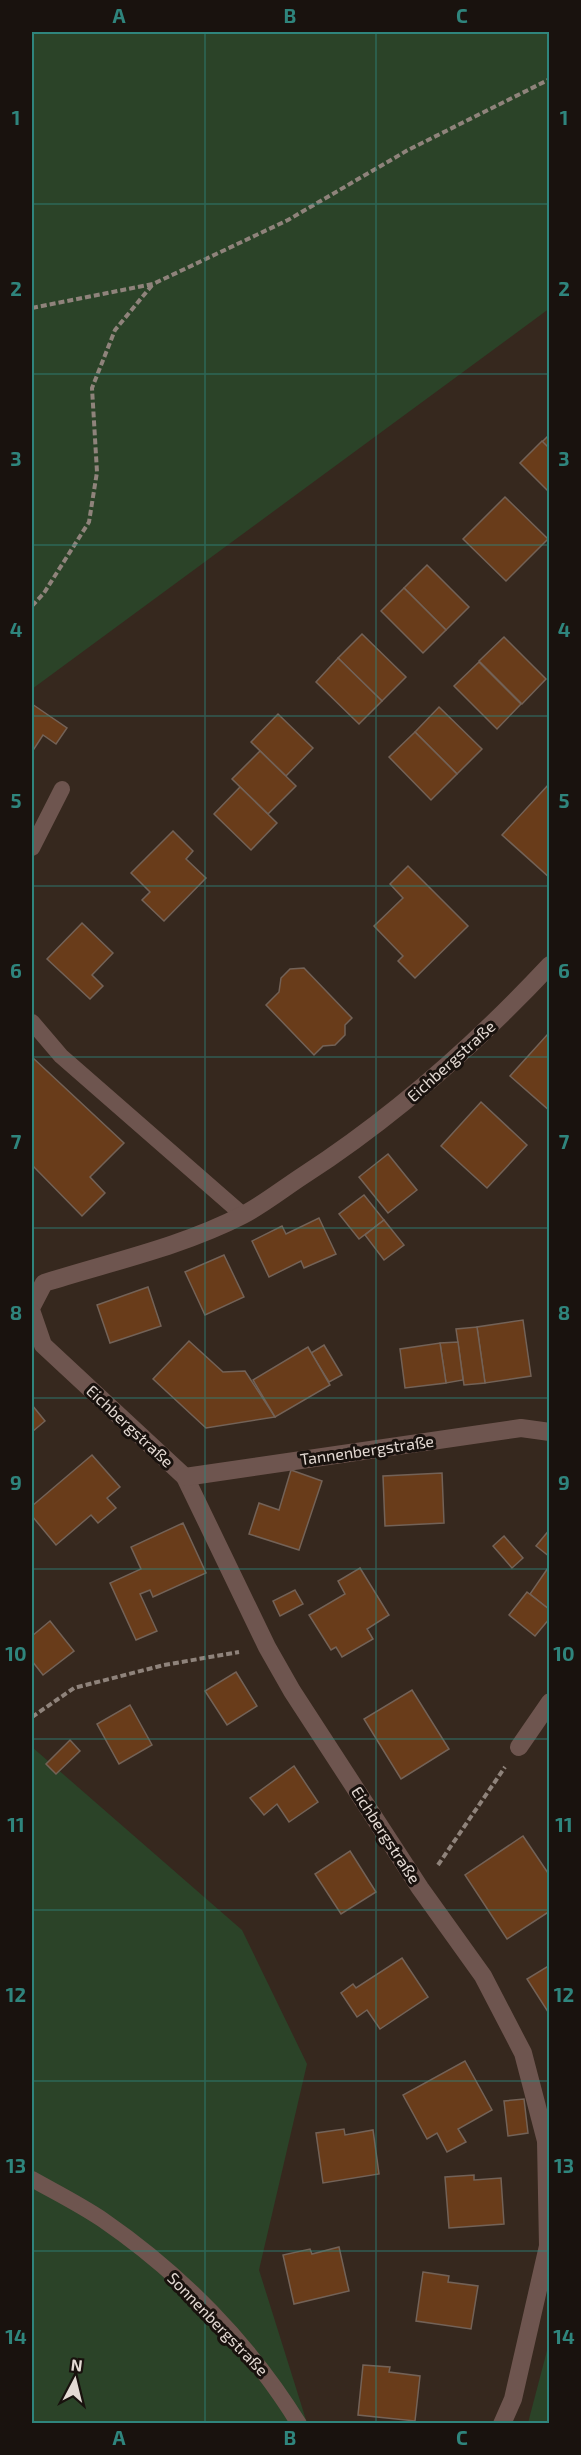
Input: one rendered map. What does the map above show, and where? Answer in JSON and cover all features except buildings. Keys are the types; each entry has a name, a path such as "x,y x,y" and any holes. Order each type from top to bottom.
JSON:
{"street":[{"name":"Eichbergstraße","path":"32,1306 44,1283 184,1239 243,1215 384,1121 462,1054 549,965"},
{"name":"Eichbergstraße","path":"32,1313 43,1345 185,1477 267,1647 292,1691 420,1888 483,1976 523,2053 546,2141 549,2246 513,2399 502,2424"},
{"name":"Tannenbergstraße","path":"185,1477 521,1428 549,1432"},
{"path":"519,1747 549,1702"}],"lane":[{"path":"32,848 62,789"},
{"path":"32,1022 61,1056 243,1215"},
{"name":"Sonnenbergstraße","path":"32,2179 102,2220 183,2283 273,2382 299,2424"}],"path":[{"path":"32,308 153,284 288,220 408,150 549,79"},
{"path":"32,606 44,593 89,522 98,472 92,388 115,330 153,284"},
{"path":"32,1717 74,1688 164,1665 267,1647"},
{"path":"436,1869 519,1747"}],"green space":[{"path":"32,32 549,32 550,308 32,689"},
{"path":"32,1747 242,1930 307,2064 259,2270 307,2423 32,2423"},
{"path":"549,2343 549,2423 528,2423"}]}
